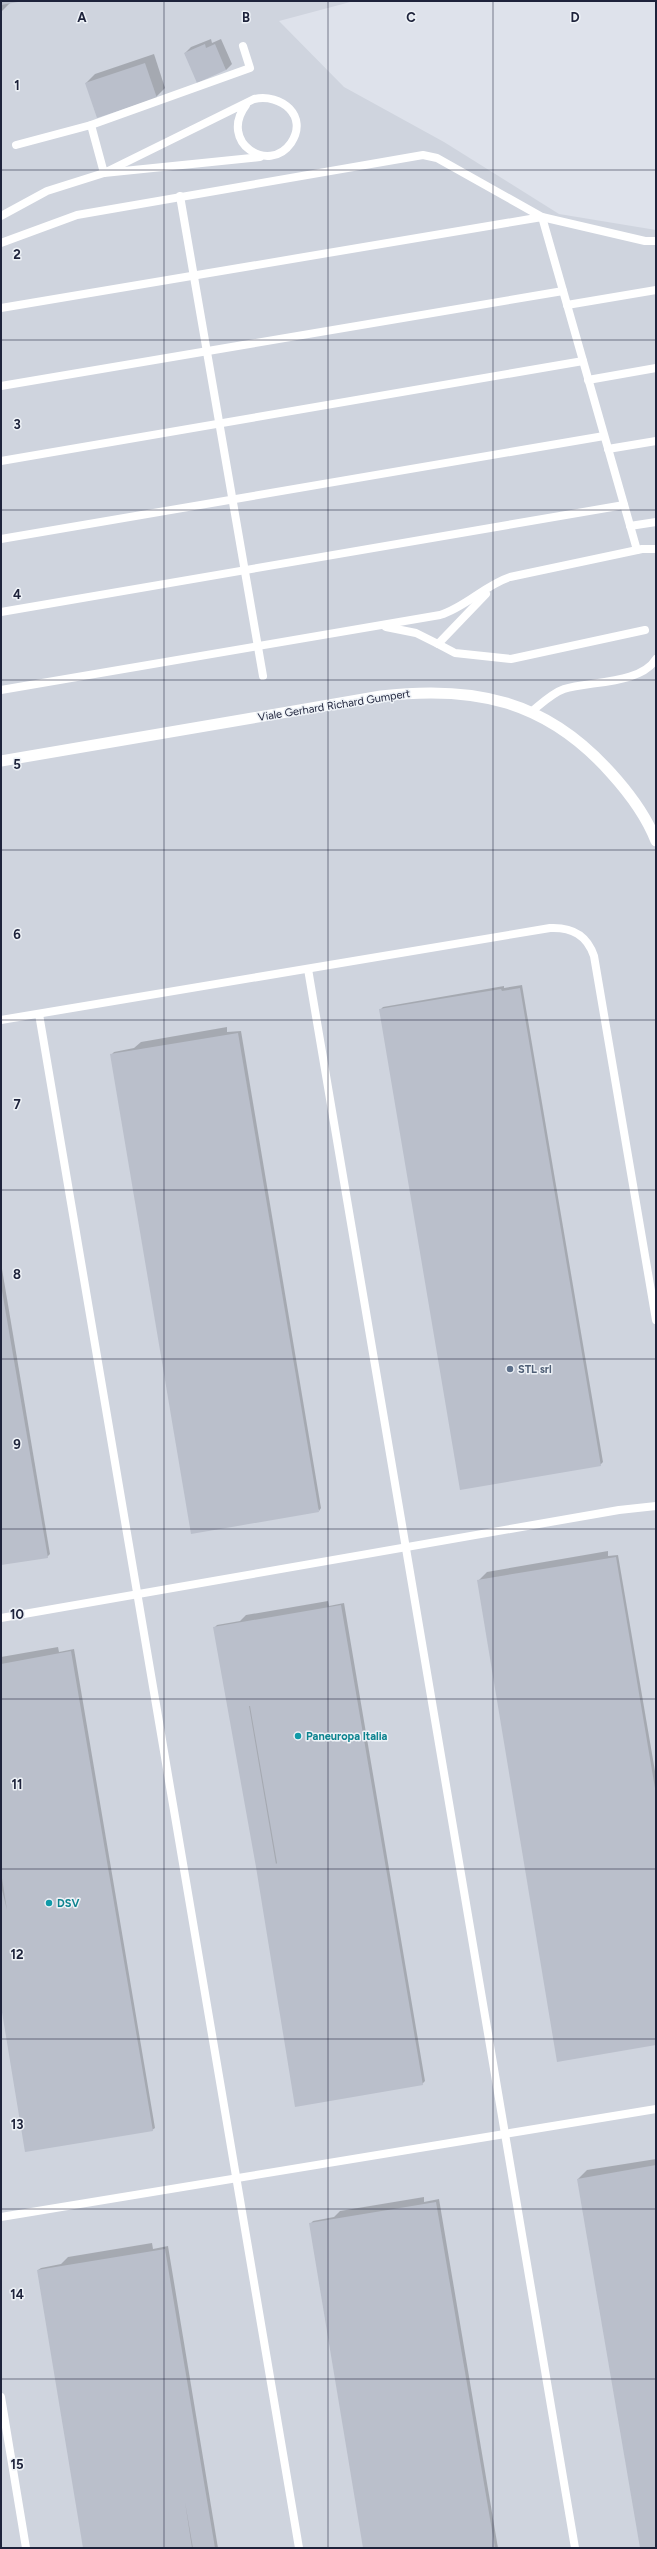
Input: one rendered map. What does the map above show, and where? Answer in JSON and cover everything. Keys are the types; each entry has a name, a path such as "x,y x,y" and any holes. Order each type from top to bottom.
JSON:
{"street":[{"name":"Viale Gerhard Richard Gumpert","path":"1,761 415,692 468,694 496,699 531,712 571,736 602,763 643,814 656,841"}],"lane":[{"path":"16,145 91,125 250,68 243,46"},
{"path":"1,216 47,191 104,173 246,105 254,99 274,98 283,101 294,116 296,126 291,143 280,153 266,156 104,173"},
{"path":"246,105 237,123 239,137 248,149 266,156"},
{"path":"91,125 104,173"},
{"path":"1,243 76,215 180,196 431,155 542,216 645,242 656,241"},
{"path":"180,196 263,676"},
{"path":"1,308 542,216"},
{"path":"542,216 637,550"},
{"path":"567,305 656,290"},
{"path":"1,386 563,291"},
{"path":"1,461 583,361"},
{"path":"588,380 656,368"},
{"path":"1,539 604,436"},
{"path":"608,449 656,441"},
{"path":"1,612 624,505"},
{"path":"630,526 656,522"},
{"path":"1,690 450,612 495,584 510,577 637,550 656,549"},
{"path":"438,644 495,584"},
{"path":"373,626 410,631 454,653 511,659 645,630"},
{"path":"531,712 563,689 632,676 647,669 656,659"},
{"path":"1,1020 550,928 573,930 587,941 594,956 656,1320"},
{"path":"308,969 404,1548 575,2548"},
{"path":"39,1014 299,2548"},
{"path":"1,1618 619,1510 656,1506"},
{"path":"1,2217 236,2176 656,2109"},
{"path":"1,2397 26,2548"}],"shaded area":[{"path":"1,1 354,1 279,21 344,87 444,142 559,214 656,230 656,2548 1,2548"}],"building":[{"path":"1,1 18,1 18,2 1,5"},
{"path":"205,44 206,48 215,44 226,70 197,83 184,53"},
{"path":"145,63 157,98 97,118 85,83"},
{"path":"520,988 601,1466 460,1490 379,1009 501,989 502,991"},
{"path":"238,1033 319,1512 191,1534 110,1054"},
{"path":"1,1285 48,1558 1,1565"},
{"path":"616,1557 656,1794 656,2045 557,2062 477,1580"},
{"path":"341,1605 423,2085 295,2107 256,1867 213,1627","holes":["249,1706 277,1863 276,1864"]},
{"name":"DSV","path":"71,1651 153,2131 25,2152 1,2006 1,1886 7,1910 1,1872 1,1664"},
{"path":"656,2165 656,2548 640,2548 577,2179"},
{"path":"436,2202 495,2548 363,2548 309,2223"},
{"path":"165,2249 215,2548 193,2548 185,2502 192,2548 83,2548 37,2270"}],"place":[{"name":"STL srl","path":"510,1369"},
{"name":"Paneuropa Italia","path":"298,1736"},
{"name":"DSV","path":"49,1903"}]}
